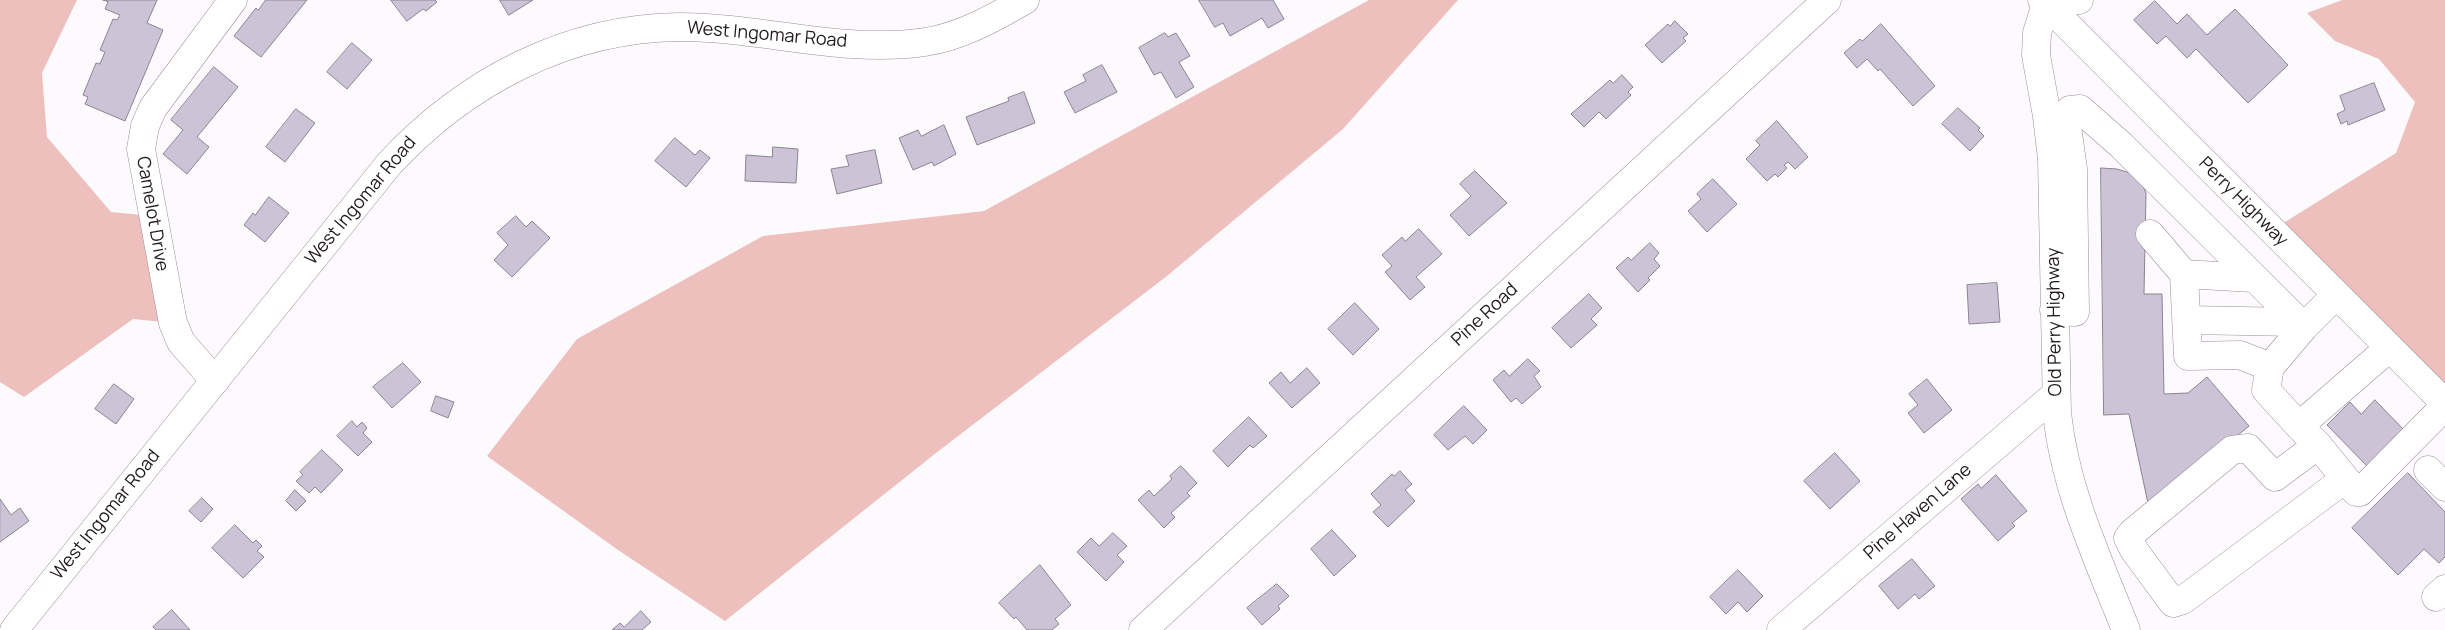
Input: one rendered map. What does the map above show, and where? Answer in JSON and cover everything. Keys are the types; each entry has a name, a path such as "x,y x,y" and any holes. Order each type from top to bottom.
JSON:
{"street":[{"name":"Camelot Drive","path":"215,380 180,342 173,323 141,149 145,126 153,108 233,0"},
{"name":"West Ingomar Road","path":"14,630 358,200 412,140 465,96 509,70 573,43 635,30 682,27 767,33 840,43 925,42 970,28 1025,0"},
{"name":"Pine Road","path":"1143,630 1827,0"},
{"path":"2044,2 2079,0"},
{"name":"Perry Highway","path":"2044,2 2445,405"},
{"name":"Old Perry Highway","path":"2044,2 2037,33 2036,55 2047,116 2052,159 2055,395 2062,454 2077,505 2126,630"},
{"path":"2054,310 2075,312 2073,168 2066,115 2070,110 2080,109 2120,145 2300,325"},
{"path":"2150,234 2184,274 2188,356 2240,355 2270,367"},
{"path":"2184,274 2253,278"},
{"path":"2336,295 2300,325 2270,367 2266,390 2309,435 2356,492 2360,492 2445,405"},
{"path":"2187,320 2300,325"},
{"path":"2275,477 2309,435 2389,348"},
{"name":"Pine Haven Lane","path":"1781,630 2055,395"},
{"path":"2096,554 2129,541 2132,534 2232,450 2248,448 2303,510"},
{"path":"2129,541 2168,596 2176,604 2345,478"}],"shaded area":[{"path":"0,0 77,0 42,73 47,137 111,212 152,216 173,323 133,319 24,397 0,382"},
{"path":"1369,0 1458,0 1343,129 1167,276 936,453 725,621 618,550 487,456 577,339 763,236 984,211"},
{"path":"2342,0 2445,0 2445,403 2272,230 2396,153 2415,102 2379,59 2335,41 2307,13"}],"building":[{"path":"103,0 157,0 147,23 163,30 125,121 85,104 88,97 83,95 96,63 100,64 105,52 100,50 113,19 117,20 120,15 105,9 108,2"},
{"path":"266,0 307,0 261,57 234,36 256,8 258,10"},
{"path":"391,0 435,0 437,2 426,11 423,9 407,21"},
{"path":"500,0 533,0 509,15"},
{"path":"1199,0 1273,0 1284,19 1268,28 1262,18 1230,36 1223,23 1215,27"},
{"path":"2155,1 2177,24 2187,14 2207,35 2235,9 2288,65 2248,103 2196,49 2187,58 2166,36 2157,44 2134,20"},
{"path":"1675,21 1688,34 1683,38 1686,41 1662,63 1645,45 1668,24 1670,26"},
{"path":"1881,24 1935,86 1913,106 1880,69 1878,71 1867,59 1857,68 1844,53 1860,39 1862,41"},
{"path":"1165,33 1168,37 1176,33 1190,56 1179,62 1194,87 1176,98 1161,72 1154,75 1139,48"},
{"path":"352,43 372,60 347,89 327,72"},
{"path":"1102,65 1117,92 1075,113 1064,92 1086,81 1083,75"},
{"path":"214,67 238,87 197,137 209,147 187,174 163,154 183,130 171,120"},
{"path":"1622,75 1633,87 1628,92 1631,95 1606,119 1599,112 1584,127 1571,114 1610,80 1613,83"},
{"path":"2374,83 2385,110 2348,125 2347,121 2341,124 2337,114 2345,110 2340,96"},
{"path":"1024,92 1035,123 977,145 966,117 1009,101 1008,98"},
{"path":"1958,108 1980,128 1978,130 1984,136 1970,151 1942,124"},
{"path":"296,109 315,123 285,162 266,147"},
{"path":"1777,121 1808,157 1795,169 1788,162 1784,165 1787,168 1778,177 1775,174 1767,181 1746,159 1760,145 1756,141"},
{"path":"944,125 956,154 934,166 932,162 913,170 899,138 918,130 921,136"},
{"path":"675,138 695,155 700,150 710,158 686,187 655,161"},
{"path":"773,147 798,149 796,183 745,181 746,155 772,157"},
{"path":"875,150 882,183 837,194 831,169 849,166 846,156"},
{"path":"2101,168 2117,169 2130,173 2143,186 2146,193 2144,294 2162,294 2164,394 2188,393 2207,377 2249,426 2149,508 2129,414 2104,415"},
{"path":"1475,171 1507,203 1469,236 1450,215 1471,196 1460,184"},
{"path":"1713,179 1737,204 1707,232 1688,211 1701,199 1697,194"},
{"path":"269,197 289,213 265,242 244,225 253,213 255,215"},
{"path":"516,216 526,227 532,221 550,238 512,277 494,260 508,245 497,233"},
{"path":"1419,229 1442,254 1416,277 1425,287 1410,300 1385,272 1392,266 1382,255 1402,237 1405,241"},
{"path":"1650,243 1659,253 1654,259 1660,266 1638,292 1616,268 1628,257 1631,260"},
{"path":"1997,283 2000,322 1969,324 1967,285"},
{"path":"1589,294 1602,308 1591,319 1597,325 1571,348 1552,328"},
{"path":"1355,303 1379,329 1353,355 1328,329"},
{"path":"1528,359 1540,371 1534,376 1541,387 1522,404 1516,398 1511,402 1493,380 1504,370 1509,376"},
{"path":"403,363 421,382 392,408 373,387"},
{"path":"1307,368 1320,383 1292,408 1269,383 1281,372 1290,383"},
{"path":"1927,379 1952,410 1924,433 1908,413 1918,405 1909,394"},
{"path":"114,384 134,399 116,424 95,409"},
{"path":"436,396 454,402 448,418 431,411"},
{"path":"2375,400 2404,430 2367,466 2327,425 2350,402 2361,414"},
{"path":"1464,406 1487,430 1473,444 1465,436 1448,450 1434,435"},
{"path":"1249,417 1267,436 1253,448 1250,445 1228,467 1213,451"},
{"path":"352,421 357,427 362,422 367,428 363,433 372,442 358,456 337,436"},
{"path":"322,450 343,470 321,493 315,487 309,493 296,481 303,475 300,472"},
{"path":"1835,453 1860,481 1830,509 1804,481"},
{"path":"1181,466 1197,483 1187,493 1190,496 1171,513 1175,517 1164,528 1138,500 1149,490 1154,496 1172,479 1170,476"},
{"path":"1400,471 1412,484 1405,490 1415,501 1388,527 1373,512 1381,505 1371,494 1392,474 1394,476"},
{"path":"2408,473 2445,512 2445,557 2439,563 2424,549 2398,575 2352,528"},
{"path":"1996,475 2027,511 2012,523 2015,526 1998,541 1961,499 1978,484 1981,488"},
{"path":"295,490 306,501 296,511 286,501"},
{"path":"202,498 213,509 201,522 189,511"},
{"path":"0,499 11,515 20,508 29,521 0,542"},
{"path":"235,525 253,543 256,540 262,546 257,551 264,557 243,578 212,548"},
{"path":"1332,530 1356,556 1334,576 1311,549"},
{"path":"1113,533 1127,546 1117,555 1124,562 1106,581 1077,552 1091,538 1099,546"},
{"path":"1912,559 1935,586 1919,599 1915,594 1898,609 1879,586"},
{"path":"1040,565 1071,605 1055,619 1059,624 1052,630 1027,630 1016,617 1014,619 999,603"},
{"path":"1738,570 1763,596 1747,612 1738,602 1726,614 1710,597"},
{"path":"1277,584 1289,596 1278,606 1280,609 1262,625 1247,608"},
{"path":"172,610 190,630 156,630 153,627"},
{"path":"641,611 651,622 642,630 612,630 620,623 624,627"}]}
